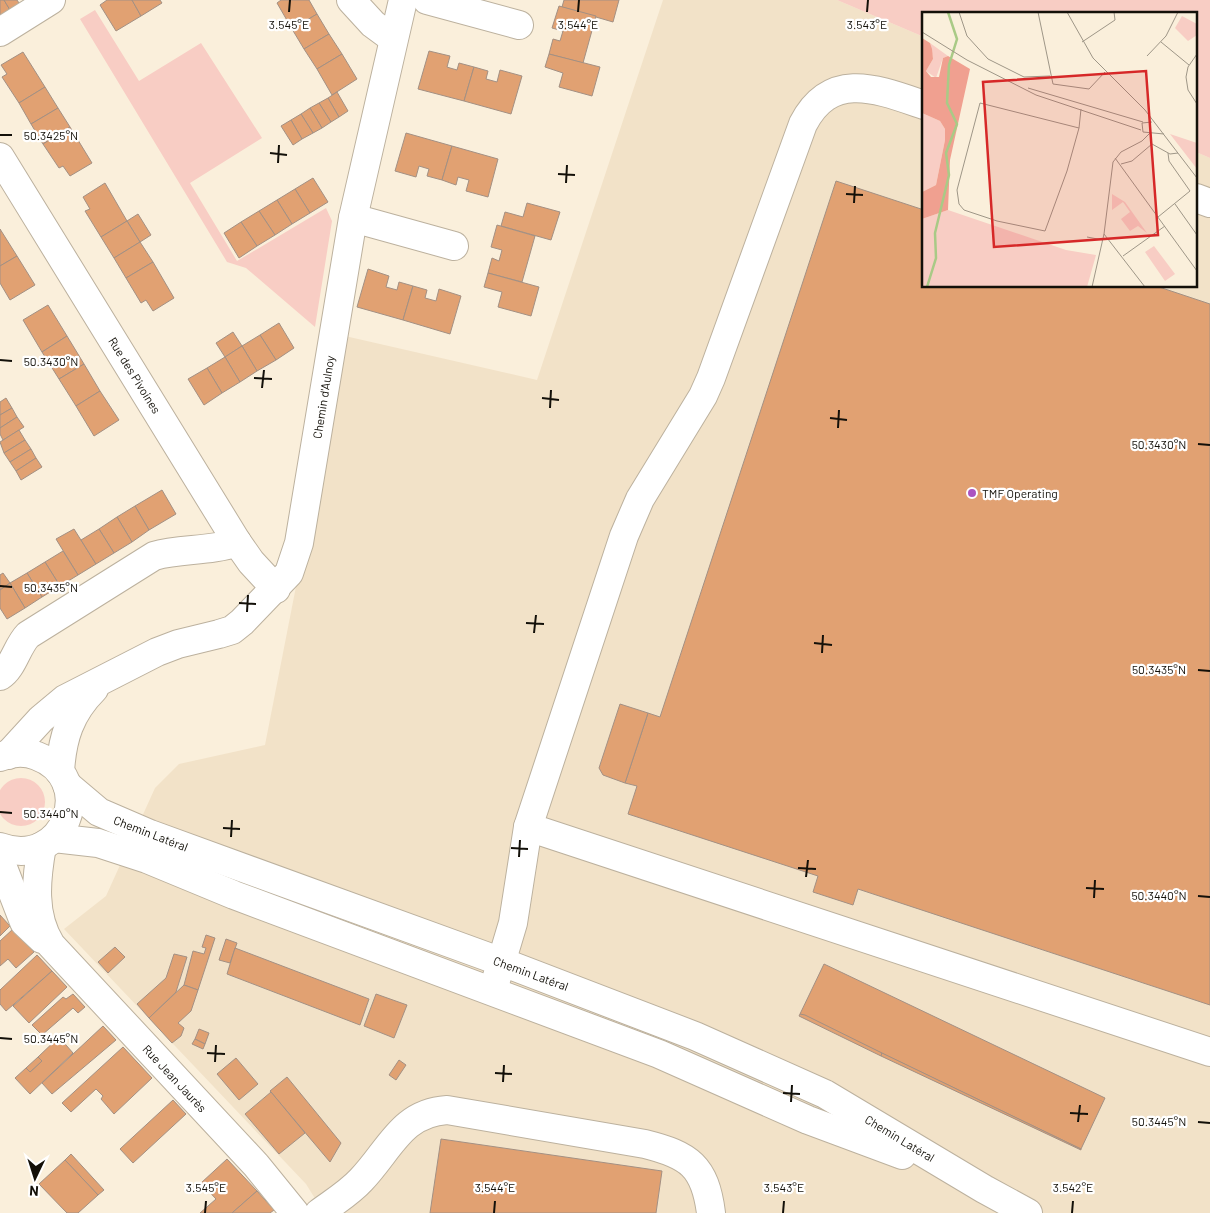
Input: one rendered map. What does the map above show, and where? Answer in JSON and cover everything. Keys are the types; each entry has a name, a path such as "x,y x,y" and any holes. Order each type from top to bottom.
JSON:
{"street":[{"path":"0,32 51,0"},
{"path":"351,0 373,24 392,38"},
{"name":"Chemin d'Aulnoy","path":"4,756 59,704 170,647 232,630 276,589 289,573 298,548 353,218 392,38 403,0"},
{"path":"427,0 519,25"},
{"path":"492,990 513,923 528,827 624,536 640,499 703,396 711,378 803,124 809,112 818,101 829,93 848,88 887,93 922,104"},
{"name":"Rue des Pivoines","path":"0,157 238,542 251,562 276,589"},
{"path":"1198,199 1210,204"},
{"path":"353,218 454,246"},
{"path":"0,676 7,669 17,649 28,635 154,556 174,552 219,548 238,542"},
{"name":"Chemin d'Aulnoy","path":"63,779 62,746 70,719 83,700 98,684"},
{"path":"4,756 32,754 45,759 63,779"},
{"name":"Rue Jean Jaurès","path":"51,945 43,930 37,897 37,875 48,842 60,831 68,815 70,802 63,779"},
{"name":"Chemin Latéral","path":"63,779 98,812 150,834 643,1015 812,1087 1028,1213"},
{"path":"528,827 1210,1052"},
{"path":"0,847 19,851 48,842"},
{"name":"Chemin Latéral","path":"48,842 93,842 130,853 234,895 492,990 658,1054 808,1120 886,1148 984,1189"},
{"name":"Rue Jean Jaurès","path":"0,860 24,922 38,936 51,945 256,1166 295,1213"},
{"path":"319,1213 362,1179 411,1121 424,1113 447,1110 645,1144 673,1152 694,1165 700,1172 707,1191 711,1213"}],"shaded area":[{"path":"663,0 837,0 922,36 922,288 1198,288 1198,153 1210,158 1210,1213 324,1213 306,1184 64,929 106,896 155,788 179,764 265,745 345,336 537,380"},
{"path":"837,0 1210,0 1210,158 1198,153 1198,12 922,12 922,36"},
{"path":"95,10 139,81 201,43 262,138 190,183 237,261 326,208 332,221 315,327 246,268 227,262 80,19"},
{"path":"21,778 34,782 41,789 45,802 41,815 30,824 21,826 12,824 4,819 -1,811 -1,793 4,785 12,780"}],"building":[{"path":"0,0 4,0 13,15 4,21 0,15"},
{"path":"4,0 17,0 23,9 13,15"},
{"path":"107,0 132,0 141,16 116,31 100,5"},
{"path":"132,0 160,0 162,3 141,16"},
{"path":"281,0 309,0 317,14 292,29 277,3"},
{"path":"564,0 619,0 613,22 562,7"},
{"path":"559,6 596,16 583,63 549,54 553,39 560,41 563,31 552,28"},
{"path":"317,14 329,34 304,49 292,29"},
{"path":"329,34 342,54 317,69 304,49"},
{"path":"429,51 450,56 447,67 457,70 459,63 474,67 464,101 418,89"},
{"path":"23,52 45,87 19,103 2,77 7,74 1,65"},
{"path":"342,54 357,79 332,95 317,69"},
{"path":"549,54 600,67 592,96 559,87 563,73 545,67"},
{"path":"474,67 488,71 486,79 497,82 500,70 522,76 511,114 464,101"},
{"path":"45,87 58,108 31,124 19,103"},
{"path":"337,92 348,111 339,117 328,98"},
{"path":"328,98 339,117 331,122 319,103"},
{"path":"319,103 331,122 322,128 310,108"},
{"path":"58,108 70,127 43,144 31,124"},
{"path":"310,108 322,128 313,133 301,114"},
{"path":"301,114 313,133 302,139 291,120"},
{"path":"291,120 302,139 293,145 281,126"},
{"path":"70,127 92,163 70,176 63,166 59,168 43,144"},
{"path":"406,133 452,146 442,180 427,176 429,169 419,166 416,177 395,171"},
{"path":"452,146 498,159 488,197 466,191 469,180 458,177 456,185 442,180"},
{"path":"313,178 328,202 310,213 295,189"},
{"name":"TMF Operating","path":"836,181 922,209 922,288 1162,288 1210,304 1210,1005 858,889 853,905 813,892 818,876 628,814 637,786 625,783 648,713 660,717"},
{"path":"105,183 127,221 101,237 85,211 90,209 83,197"},
{"path":"295,189 310,213 292,224 277,200"},
{"path":"277,200 292,224 275,235 259,211"},
{"path":"527,203 560,212 551,240 501,226 505,212 523,217"},
{"path":"259,211 275,235 257,246 241,222"},
{"path":"138,214 151,235 140,242 127,221"},
{"path":"127,221 140,242 114,258 101,237"},
{"path":"241,222 257,246 239,258 224,233"},
{"path":"497,225 535,236 522,282 488,273 492,258 499,261 502,250 491,247"},
{"path":"0,229 17,256 0,266"},
{"path":"140,242 153,262 126,278 114,258"},
{"path":"17,256 35,285 10,300 0,283 0,266"},
{"path":"153,262 174,298 153,311 146,300 141,303 126,278"},
{"path":"368,269 389,276 386,287 397,290 399,282 413,286 403,320 357,307"},
{"path":"488,273 539,287 531,316 498,307 502,292 484,287"},
{"path":"413,286 427,290 425,298 436,301 439,289 461,296 450,334 403,320"},
{"path":"48,305 67,336 42,352 23,320"},
{"path":"279,323 294,348 276,360 260,335"},
{"path":"233,332 242,346 225,357 216,343"},
{"path":"260,335 276,360 257,371 242,346"},
{"path":"67,336 84,364 59,379 42,352"},
{"path":"242,346 257,371 240,382 225,357"},
{"path":"225,357 240,382 222,393 207,368"},
{"path":"84,364 100,391 76,406 59,379"},
{"path":"207,368 222,393 204,405 188,379"},
{"path":"100,391 119,420 94,436 76,406"},
{"path":"6,398 12,408 0,415 0,402"},
{"path":"12,408 17,417 0,428 0,415"},
{"path":"17,417 24,427 3,440 0,428"},
{"path":"19,430 25,440 4,453 0,442"},
{"path":"25,440 31,449 10,462 4,453"},
{"path":"31,449 36,458 16,471 10,462"},
{"path":"36,458 42,467 21,480 16,471"},
{"path":"162,490 176,514 149,530 135,506"},
{"path":"135,506 149,530 132,542 117,517"},
{"path":"117,517 132,542 114,553 99,529"},
{"path":"74,529 96,564 78,575 56,539"},
{"path":"99,529 114,553 96,564 81,540"},
{"path":"63,551 78,575 60,586 45,562"},
{"path":"45,562 60,586 42,597 27,573"},
{"path":"3,573 10,583 0,590 0,575"},
{"path":"27,573 42,597 25,608 10,583"},
{"path":"10,583 25,608 7,619 0,608 0,590"},
{"path":"620,704 648,713 625,783 603,775 599,768"},
{"path":"0,915 10,926 0,936"},
{"path":"13,929 34,952 16,968 8,959 0,966 0,941"},
{"path":"206,935 215,938 198,990 184,985 193,951 204,954 206,948 202,947"},
{"path":"226,939 237,943 230,963 219,960"},
{"path":"115,947 125,957 108,973 98,962"},
{"path":"235,948 369,999 360,1025 227,974"},
{"path":"174,954 187,957 176,992 149,1018 137,1004 166,978"},
{"path":"37,955 52,971 6,1011 0,1004 0,990"},
{"path":"824,964 1105,1098 1081,1149 800,1014"},
{"path":"52,971 67,987 29,1023 13,1006"},
{"path":"184,985 198,990 191,1011 178,1023 184,1028 181,1036 172,1043 149,1018"},
{"path":"73,994 85,1007 78,1013 73,1008 42,1035 32,1025 63,997 66,999"},
{"path":"376,994 407,1005 394,1038 364,1026"},
{"path":"800,1014 882,1053 881,1056 799,1016"},
{"path":"103,1026 116,1040 52,1094 42,1083"},
{"path":"199,1029 209,1033 205,1044 195,1039"},
{"path":"59,1037 73,1053 30,1094 15,1078 26,1068 30,1072 42,1061 38,1057"},
{"path":"195,1039 205,1044 203,1049 192,1044"},
{"path":"123,1047 152,1078 114,1114 101,1099 103,1096 96,1089 71,1112 62,1103"},
{"path":"882,1053 1081,1149 1081,1150 881,1056"},
{"path":"38,1057 42,1061 30,1072 26,1068"},
{"path":"236,1058 258,1084 239,1100 217,1074"},
{"path":"399,1060 406,1065 396,1080 389,1075"},
{"path":"287,1077 341,1143 330,1162 270,1091"},
{"path":"271,1092 305,1133 279,1154 245,1114"},
{"path":"173,1100 186,1114 133,1163 120,1149"},
{"path":"441,1139 662,1171 656,1213 430,1213"},
{"path":"71,1154 104,1190 98,1195 65,1160"},
{"path":"227,1159 257,1191 232,1213 200,1213 216,1199 201,1183"},
{"path":"65,1160 98,1195 78,1213 67,1213 39,1184"},
{"path":"257,1191 274,1210 270,1213 232,1213"}],"place":[{"name":"TMF Operating","path":"972,493"}]}
